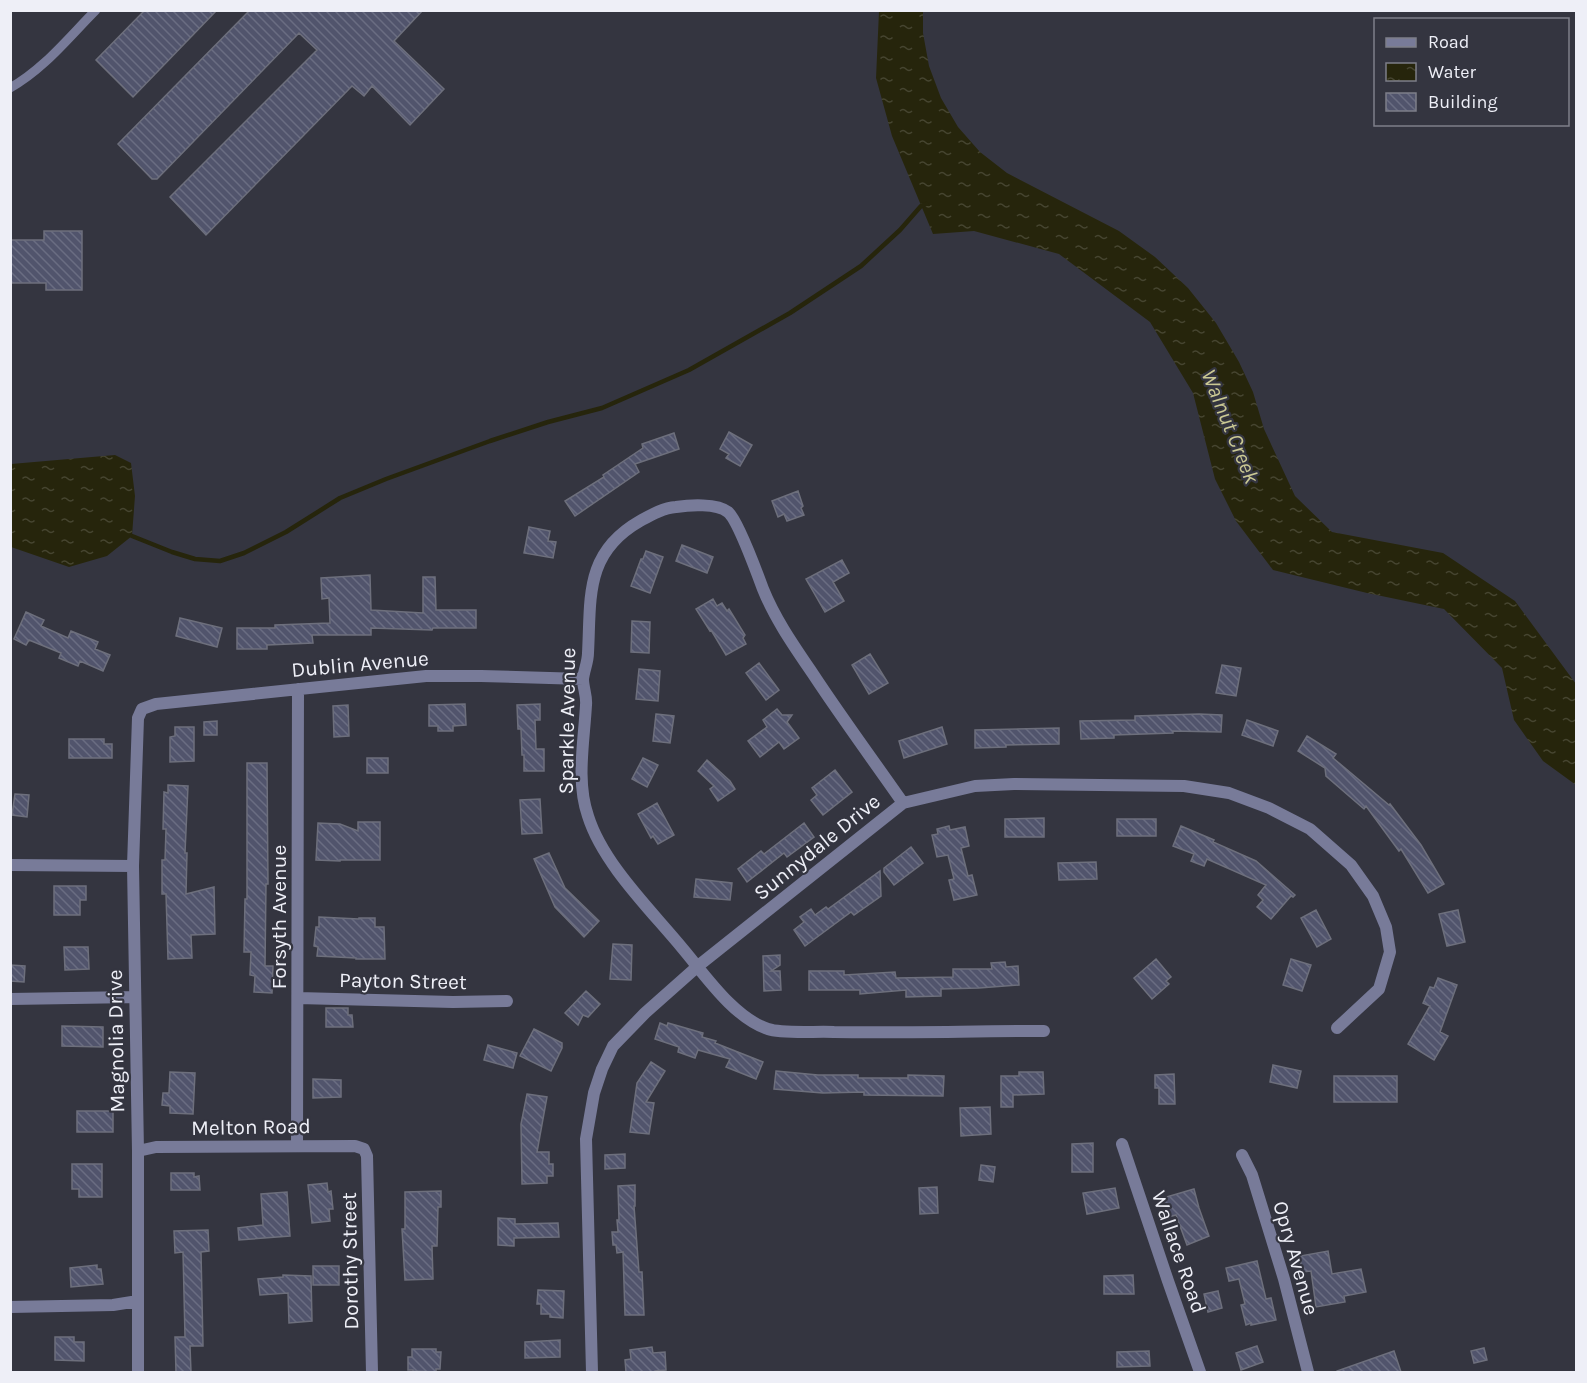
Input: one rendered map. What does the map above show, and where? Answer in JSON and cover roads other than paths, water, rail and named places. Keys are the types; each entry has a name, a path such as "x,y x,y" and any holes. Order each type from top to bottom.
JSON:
{"street":[{"name":"Sparkle Avenue","path":"903,803 784,632 730,513 719,507 692,505 672,507 652,514 618,536 600,558 592,584 588,658 583,679 587,699 581,787 588,817 618,872 698,966 736,1008 755,1024 771,1030 863,1032 1044,1030"},
{"name":"Dublin Avenue","path":"142,709 156,704 426,676 583,679"},
{"name":"Forsyth Avenue","path":"297,1146 298,689"},
{"name":"Magnolia Drive","path":"138,1372 138,1150 133,866 138,718 142,709"},
{"name":"Sunnydale Drive","path":"592,1372 586,1139 594,1093 602,1068 614,1046 645,1013 698,966 903,803 975,786 1014,784 1185,786 1229,793 1269,808 1310,829 1351,865 1372,896 1386,927 1390,952 1379,989 1337,1028"},
{"path":"10,865 133,866"},
{"path":"10,999 135,997"},
{"name":"Payton Street","path":"298,998 507,1001"},
{"name":"Wallace Road","path":"1122,1144 1200,1372"},
{"name":"Melton Road","path":"138,1150 297,1146 355,1146 364,1149"},
{"name":"Dorothy Street","path":"364,1149 367,1156 372,1372"},
{"name":"Opry Avenue","path":"1242,1155 1252,1175 1284,1279 1308,1372"},
{"path":"10,1307 113,1305 138,1301"}],"lane":[{"path":"10,88 40,67 96,10"}],"water":[{"name":"Walnut Creek","path":"879,11 923,11 923,33 929,66 941,98 958,127 980,152 1007,173 1119,231 1155,257 1188,288 1216,323 1239,362 1253,392 1264,429 1295,496 1332,532 1443,553 1515,601 1576,684 1576,785 1543,761 1514,720 1502,668 1444,609 1273,570 1236,521 1215,479 1193,393 1150,322 1059,254 974,231 933,234 892,136 876,78"},
{"path":"115,455 131,463 135,496 132,536 107,556 69,567 11,547 11,464"}],"waterway":[{"path":"132,536 195,559 220,561 244,553 286,532 340,498 386,479 490,441 548,422 602,408 689,370 790,313 861,266 900,230 921,206 926,204"}]}
